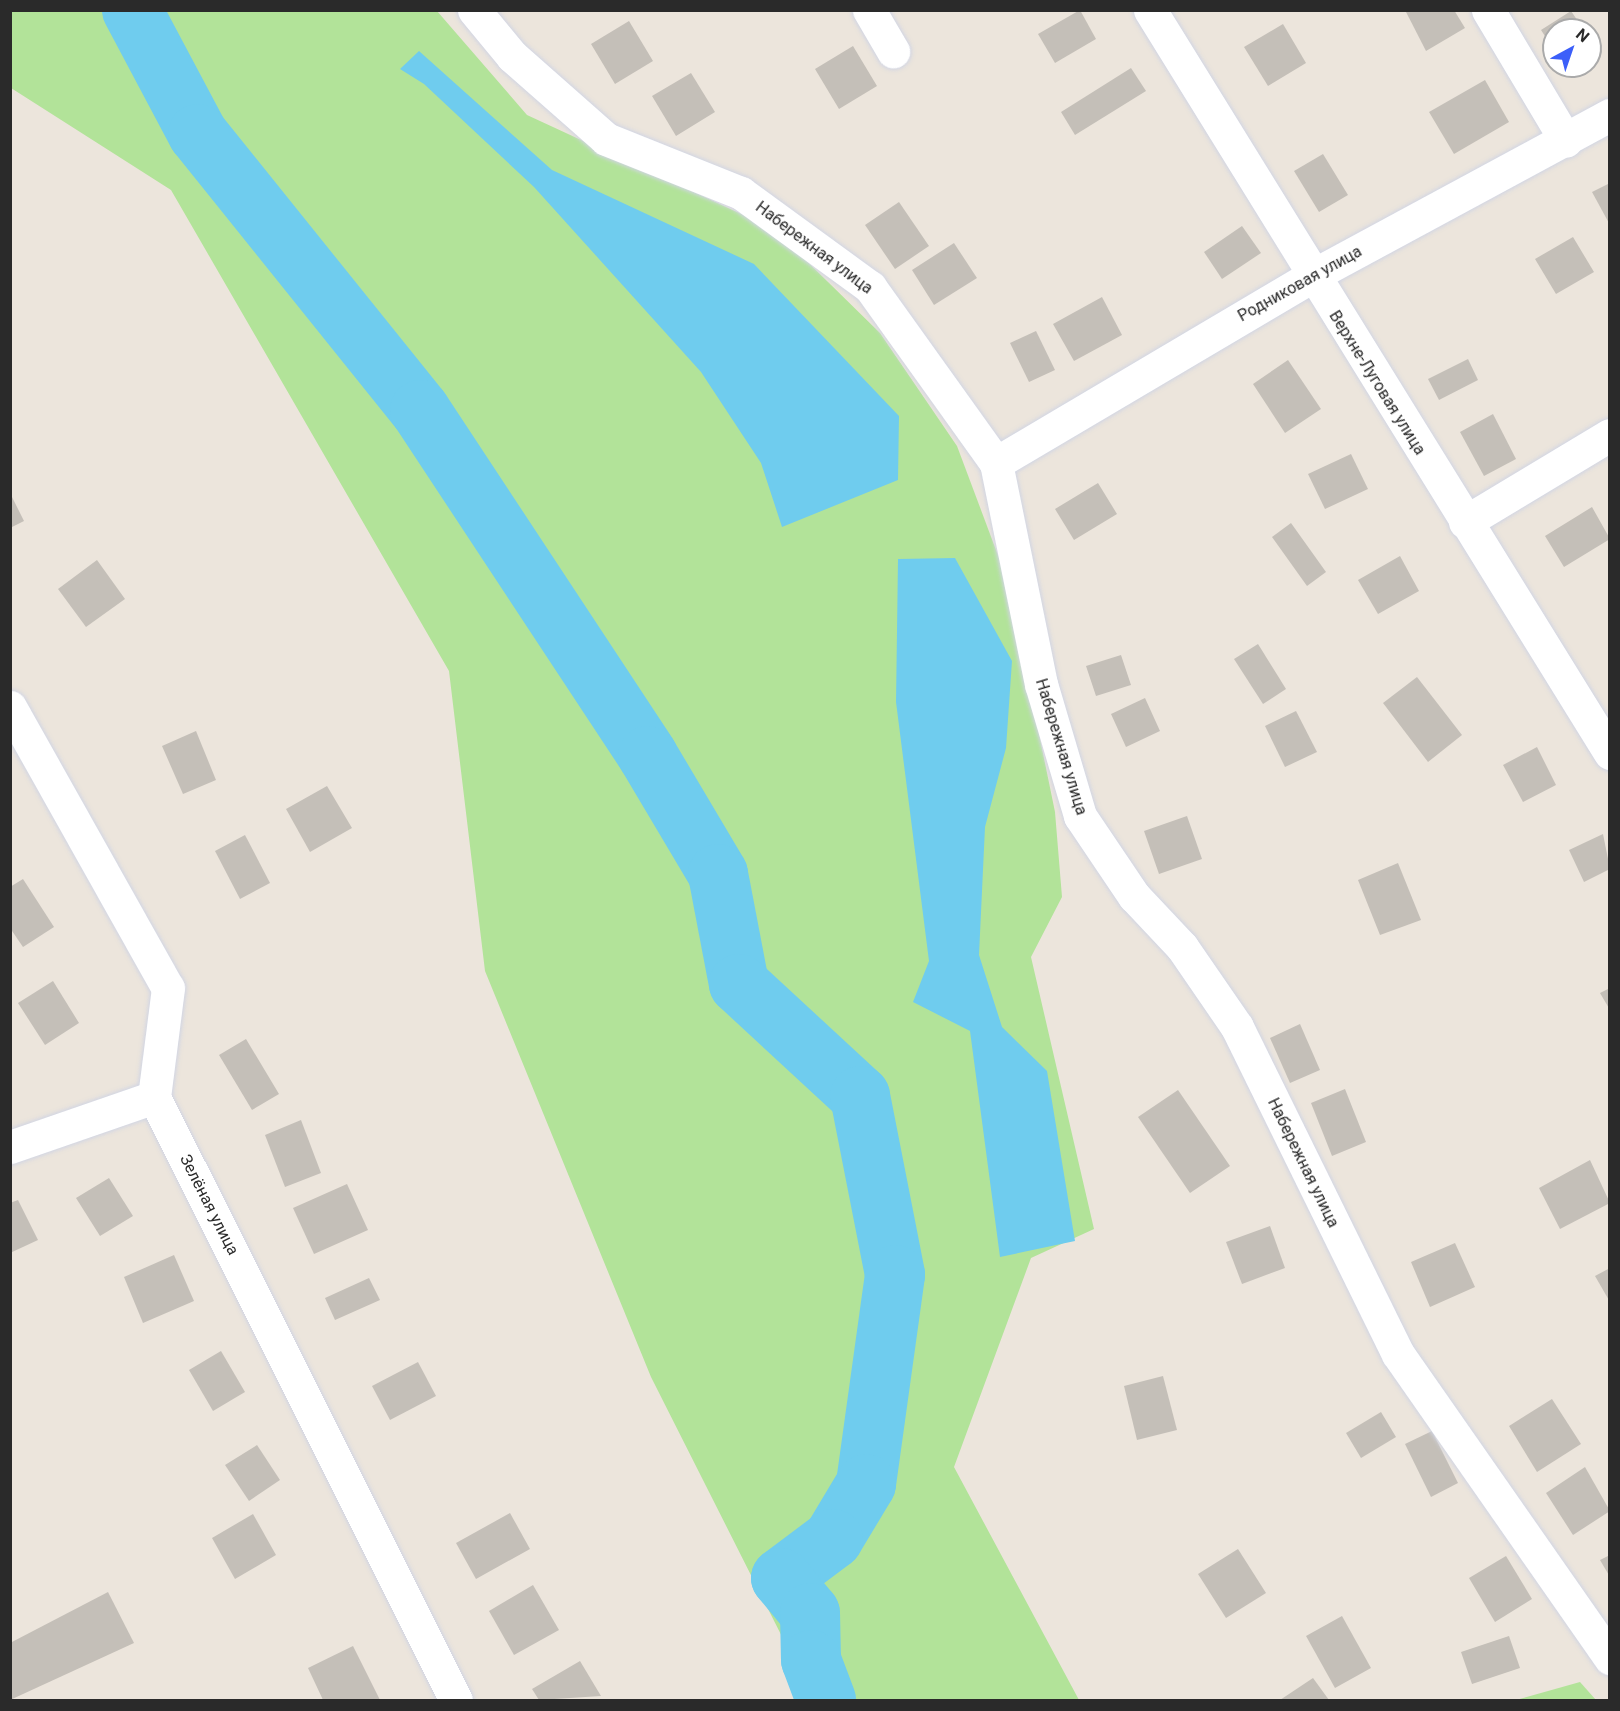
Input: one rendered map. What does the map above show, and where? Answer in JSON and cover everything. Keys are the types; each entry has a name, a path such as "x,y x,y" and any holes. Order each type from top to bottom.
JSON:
{"street":[{"name":"Набережная улица","path":"474,10 512,56 606,138 741,193 870,286 996,462 1041,684 1080,816 1134,896 1182,947 1237,1028 1398,1354 1610,1658"},
{"path":"869,10 893,51"},
{"name":"Верхне-Луговая улица","path":"1150,10 1310,277 1610,753"},
{"path":"1488,10 1566,141"},
{"name":"Родниковая улица","path":"996,462 1310,277 1566,141 1610,115"},
{"path":"1465,522 1610,435"},
{"path":"10,707 168,988 154,1097 10,1147"},
{"name":"Зелёная улица","path":"154,1097 456,1701"}],"green space":[{"path":"10,11 437,11 527,115 774,229 880,333 957,446 1008,582 1055,812 1062,897 1031,957 1094,1229 1031,1258 954,1467 1079,1700 814,1700 651,1377 485,971 449,671 171,190 11,88"},
{"path":"1580,1682 1596,1700 1516,1700"}],"water":[{"path":"419,51 552,170 754,264 899,416 898,480 782,527 761,463 701,372 534,187 424,84 400,69"},
{"path":"955,558 1012,661 1006,748 985,827 979,955 1002,1027 1047,1071 1075,1241 1000,1257 970,1031 913,1002 929,961 896,702 898,559"}],"building":[{"path":"1080,10 1096,39 1055,63 1038,34"},
{"path":"1405,10 1454,10 1465,28 1426,51"},
{"path":"1571,11 1576,18 1560,18"},
{"path":"629,21 653,61 615,84 591,44"},
{"path":"1283,24 1306,63 1268,86 1244,47"},
{"path":"853,46 877,86 839,109 815,69"},
{"path":"1131,68 1146,91 1075,135 1061,112"},
{"path":"691,73 715,112 676,136 652,96"},
{"path":"1485,80 1509,122 1454,154 1429,112"},
{"path":"1323,154 1348,195 1319,212 1294,171"},
{"path":"1610,183 1610,225 1592,192"},
{"path":"899,202 929,246 895,269 865,225"},
{"path":"1242,226 1261,253 1222,279 1204,252"},
{"path":"1573,237 1594,272 1556,294 1535,259"},
{"path":"954,243 977,278 934,305 912,270"},
{"path":"1102,297 1122,335 1074,361 1053,324"},
{"path":"1036,331 1055,370 1029,382 1010,343"},
{"path":"1468,359 1478,380 1439,400 1428,379"},
{"path":"1288,360 1321,409 1285,433 1253,384"},
{"path":"1493,414 1516,459 1484,476 1460,432"},
{"path":"1351,454 1368,489 1325,509 1308,474"},
{"path":"1098,483 1117,514 1074,540 1055,509"},
{"path":"10,493 24,521 10,528"},
{"path":"1592,507 1610,539 1564,567 1545,536"},
{"path":"1291,523 1326,572 1307,586 1272,537"},
{"path":"1400,556 1419,591 1378,614 1358,580"},
{"path":"97,560 125,599 86,627 58,589"},
{"path":"1258,644 1286,689 1263,704 1234,659"},
{"path":"1121,655 1131,685 1096,696 1086,666"},
{"path":"1417,677 1462,735 1428,762 1383,703"},
{"path":"1145,698 1160,731 1126,747 1111,714"},
{"path":"1296,711 1317,752 1285,767 1265,726"},
{"path":"196,731 216,780 183,794 162,746"},
{"path":"1537,747 1556,785 1523,802 1503,765"},
{"path":"327,786 352,828 310,852 286,809"},
{"path":"1187,816 1202,859 1159,874 1144,831"},
{"path":"1603,834 1610,869 1584,882 1569,850"},
{"path":"245,835 270,883 240,899 215,851"},
{"path":"1398,863 1421,920 1380,935 1358,880"},
{"path":"23,879 54,927 23,947 10,928 10,887"},
{"path":"53,981 79,1023 45,1045 18,1003"},
{"path":"1610,988 1610,1010 1600,993"},
{"path":"1300,1024 1320,1070 1290,1083 1270,1038"},
{"path":"246,1039 279,1094 252,1110 219,1055"},
{"path":"1345,1089 1366,1142 1332,1156 1311,1103"},
{"path":"1178,1090 1230,1166 1190,1193 1138,1117"},
{"path":"301,1120 321,1173 285,1187 265,1135"},
{"path":"1590,1160 1610,1203 1560,1229 1539,1188"},
{"path":"109,1178 133,1216 100,1236 76,1198"},
{"path":"347,1184 368,1230 314,1254 293,1208"},
{"path":"18,1200 38,1240 10,1253 10,1203"},
{"path":"1270,1226 1285,1268 1242,1284 1226,1242"},
{"path":"1455,1243 1475,1287 1430,1307 1411,1262"},
{"path":"174,1255 194,1301 143,1323 124,1277"},
{"path":"1610,1268 1610,1302 1595,1276"},
{"path":"369,1278 380,1300 335,1320 325,1298"},
{"path":"221,1351 245,1392 213,1411 189,1370"},
{"path":"418,1362 436,1396 390,1420 372,1386"},
{"path":"1163,1376 1177,1430 1137,1440 1124,1386"},
{"path":"1552,1399 1581,1444 1537,1472 1509,1426"},
{"path":"1381,1412 1396,1437 1361,1458 1346,1433"},
{"path":"1432,1431 1458,1483 1431,1497 1405,1444"},
{"path":"257,1445 280,1480 249,1501 225,1465"},
{"path":"1585,1467 1610,1511 1573,1535 1546,1493"},
{"path":"510,1513 530,1549 476,1579 456,1543"},
{"path":"253,1514 276,1555 235,1579 212,1538"},
{"path":"1238,1549 1266,1593 1226,1618 1198,1574"},
{"path":"1610,1555 1610,1577 1600,1560"},
{"path":"1506,1556 1532,1599 1495,1622 1469,1578"},
{"path":"533,1585 559,1630 514,1655 489,1611"},
{"path":"108,1592 134,1643 10,1700 10,1643"},
{"path":"1342,1616 1371,1668 1335,1688 1306,1636"},
{"path":"1509,1636 1520,1668 1472,1684 1461,1652"},
{"path":"353,1646 380,1700 323,1700 308,1668"},
{"path":"580,1661 601,1696 539,1700 532,1689"},
{"path":"1313,1678 1329,1700 1280,1700"}],"waterway":[{"path":"132,10 198,134 420,410 648,756 718,874 739,984 860,1096 895,1275 866,1484 833,1539 781,1578 810,1613 811,1660 826,1700"}]}
